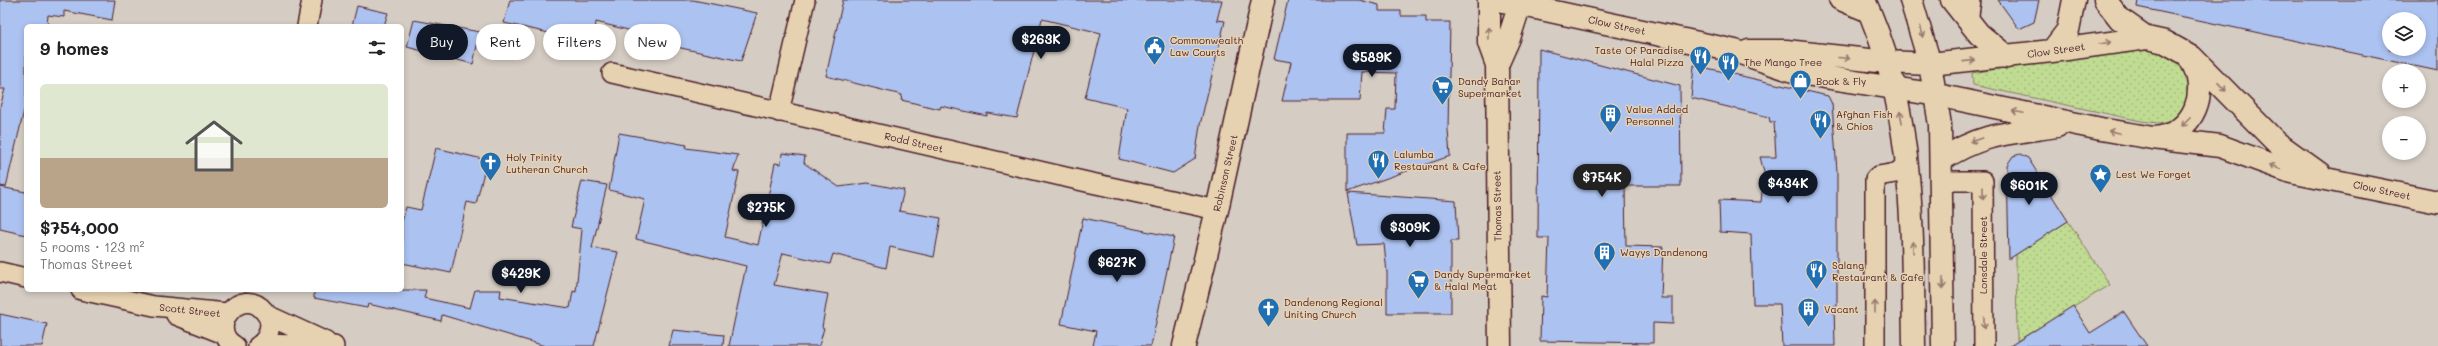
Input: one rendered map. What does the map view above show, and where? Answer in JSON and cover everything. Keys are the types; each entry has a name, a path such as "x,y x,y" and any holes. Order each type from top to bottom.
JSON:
{"main road":[{"name":"Robinson Street","path":"1184,346 1217,210 1263,0"},
{"name":"Thomas Street","path":"1489,0 1489,43 1496,65 1500,346"},
{"path":"1911,0 1930,64 1937,95 1941,170 1943,346"},
{"path":"1952,0 1968,22 1985,40 2007,57"},
{"path":"2052,51 2068,30 2074,0"},
{"path":"2105,0 2120,19 2147,38"},
{"name":"Thomas Street","path":"1496,65 1509,38 1510,2"},
{"name":"Clow Street","path":"1510,2 1736,51 1799,73 1937,95 2070,124 2153,138 2220,146 2239,151 2282,170 2438,202"},
{"path":"1867,6 1887,62 1894,88 1908,164 1912,225 1914,346"},
{"name":"Clow Street","path":"1736,51 1786,51 1887,62 1930,64 2007,57 2147,38 2165,42 2183,50 2277,143 2326,178"},
{"path":"2153,138 2175,132 2191,117 2198,105 2200,92 2198,75 2194,65 2183,50"},
{"path":"1941,170 1962,146 1980,138 2070,124"}],"street":[{"path":"307,24 312,0"},
{"path":"779,112 805,0"},
{"path":"1839,0 1867,6"},
{"path":"1968,22 1971,0"},
{"name":"Rodd Street","path":"612,73 1217,210"},
{"path":"1875,346 1875,179 1878,176 1900,172 1908,164"},
{"name":"Lonsdale Street","path":"1941,170 1983,181 1984,346"},
{"path":"0,272 24,278"},
{"name":"Scott Street","path":"90,292 154,306 229,342"},
{"path":"260,345 269,330 262,292"},
{"path":"229,342 223,326 235,303"},
{"name":"Scott Street","path":"154,306 250,303 265,312"},
{"path":"265,312 333,346"},
{"path":"260,345 333,346"}],"green space":[{"path":"2122,49 2159,50 2182,63 2192,88 2183,115 2167,124 2141,121 1973,85 1972,73"},
{"path":"2068,221 2110,285 2017,341 2016,254"}],"building":[{"path":"0,0 115,0 112,20 64,11 64,17 48,15 47,24 24,24 24,110 6,187 0,186 0,107 5,89 0,89"},
{"path":"510,0 693,0 757,13 741,61 681,48 681,24 624,24 624,29 616,27 616,24 596,22 596,24 543,24 543,32 535,30 535,24 504,23"},
{"path":"843,0 1222,0 1217,20 1225,21 1200,125 1195,159 1173,173 1119,159 1127,108 1085,98 1101,33 1042,19 1017,118 987,113 987,116 941,106 940,109 901,100 902,95 826,76"},
{"path":"1288,0 1359,0 1379,5 1379,11 1401,11 1401,16 1426,16 1426,22 1450,22 1448,130 1450,156 1347,192 1347,133 1385,133 1387,109 1395,109 1396,73 1362,72 1360,101 1282,101 1291,62 1274,59"},
{"path":"1998,0 2039,0 2034,22 2019,29"},
{"path":"2138,0 2438,0 2438,71 2426,68 2426,64 2405,64 2137,7"},
{"path":"357,6 388,13 385,24 352,24"},
{"path":"414,20 436,24 416,24 416,49 407,47"},
{"path":"468,30 476,31 476,50 473,64 457,60 468,60"},
{"path":"1539,49 1680,86 1681,186 1625,186 1626,246 1663,247 1661,298 1673,298 1673,324 1653,323 1653,343 1540,341 1541,296 1547,297 1549,238 1538,238"},
{"path":"1694,65 1828,96 1832,104 1837,171 1837,306 1834,306 1835,346 1782,346 1780,304 1753,304 1751,234 1720,232 1719,200 1761,202 1764,172 1760,157 1776,157 1774,122 1770,122 1769,117 1691,98"},
{"path":"619,133 687,145 686,148 738,155 733,171 739,172 725,237 758,245 775,163 781,164 782,153 805,156 804,163 839,187 868,183 904,190 899,211 941,218 934,257 890,247 886,268 833,254 830,264 783,253 774,285 828,294 822,327 824,328 819,346 729,346 746,266 636,239 645,199 609,190"},
{"path":"436,148 487,160 476,204 467,202 451,273 404,263 404,214 406,207 421,210"},
{"path":"2020,154 2028,158 2068,221 2009,259 2007,165 2013,156"},
{"path":"582,181 607,185 592,248 618,252 594,346 545,346 442,315 441,321 368,304 367,308 314,298 314,292 404,292 404,290 426,290 424,298 470,308 475,290 501,290 500,297 570,308 573,291 576,292 582,229 571,227"},
{"path":"0,187 24,192 24,235 0,229"},
{"path":"1348,193 1456,201 1458,241 1451,241 1451,313 1387,313 1387,273 1384,244 1357,245"},
{"path":"1083,218 1174,237 1151,346 1093,346 1096,331 1061,324"},
{"path":"2073,306 2090,333 2124,312 2147,346 2010,346"},
{"path":"0,314 47,324 42,346 0,346"},
{"path":"673,330 724,335 723,346 669,346"}],"place":[{"name":"Commonwealth Law Courts","path":"1154,66"},
{"name":"Taste Of Paradise Halal Pizza","path":"1700,76"},
{"name":"The Mango Tree","path":"1729,82"},
{"name":"Book & Fly","path":"1800,100"},
{"name":"Dandy Bahar Supermarket","path":"1443,106"},
{"name":"Value Added Personnel","path":"1610,134"},
{"name":"Afghan Fish & Chios","path":"1820,140"},
{"name":"Lalumba Restaurant & Cafe","path":"1379,180"},
{"name":"Holy Trinity Lutheran Church","path":"490,182"},
{"name":"Lest We Forget","path":"2100,194"},
{"name":"Wayys Dandenong","path":"1605,272"},
{"name":"Salang Restaurant & Cafe","path":"1816,290"},
{"name":"Dandy Supermarket & Halal Meat","path":"1419,300"},
{"name":"Dandenong Regional Uniting Church","path":"1269,328"},
{"name":"Vacant","path":"1808,328"}]}
